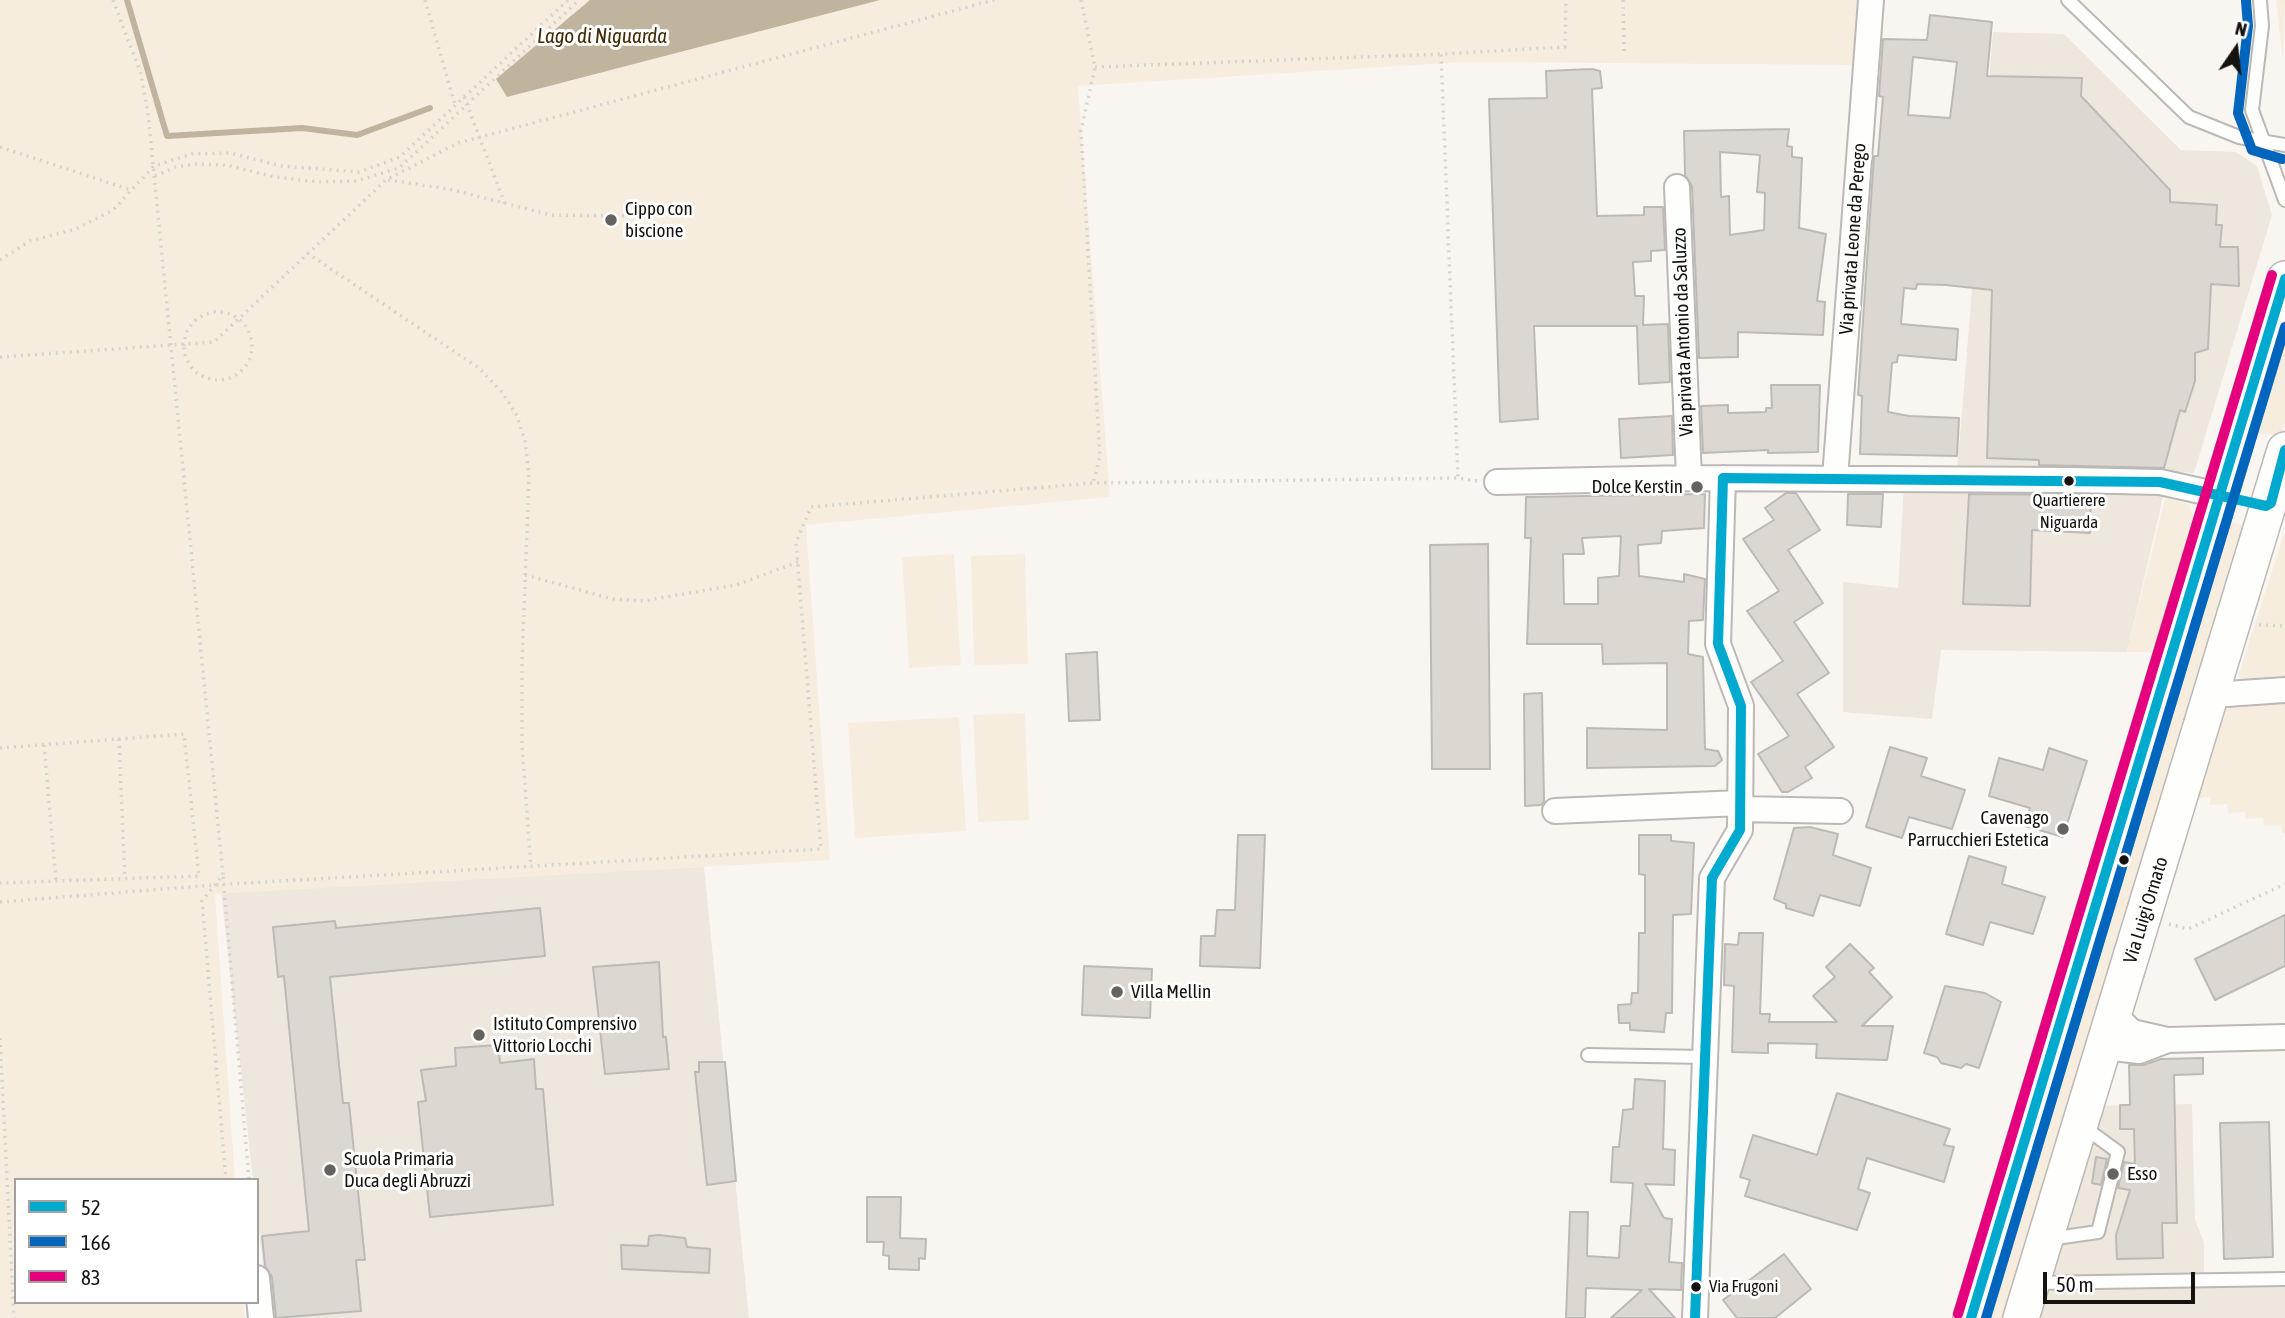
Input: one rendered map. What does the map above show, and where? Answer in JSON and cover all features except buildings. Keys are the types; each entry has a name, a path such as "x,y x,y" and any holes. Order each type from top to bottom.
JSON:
{"main road":[{"path":"1971,1318 2285,279"},
{"name":"Via Luigi Ornato","path":"2021,1318 2284,459 2246,457 2224,481"},
{"path":"2224,481 2255,506 2271,503"}],"street":[{"name":"Via privata Leone da Perego","path":"1835,478 1871,0"},
{"name":"Via privata Antonio da Saluzzo","path":"1677,187 1689,478"},
{"path":"1695,1318 1712,878 1740,830 1741,806 1741,706 1718,644 1723,478"},
{"path":"1497,481 1835,478 2224,481"},
{"path":"2212,695 2285,690"},
{"path":"1555,811 1741,806 1840,811"},
{"path":"2109,1031 2139,1051 2166,1040"},
{"path":"2109,1031 2132,1032 2166,1040 2285,1037"},
{"path":"259,1298 261,1318"}],"lane":[{"path":"2068,0 2189,117 2239,137 2285,145"},
{"path":"2260,0 2262,26 2252,110 2285,200"},
{"path":"1588,1055 1706,1057"},
{"path":"2045,1241 2098,1231 2118,1152 2081,1125"},
{"path":"2032,1283 2285,1279"}],"path":[{"path":"113,0 141,74 154,166 223,875 249,1178"},
{"path":"425,0 455,105"},
{"path":"0,260 30,242 76,229 113,210 154,166 192,154 230,153 282,166 359,172 400,157 568,0"},
{"path":"0,357 214,342 386,180 405,166 579,0"},
{"path":"155,176 176,167 226,164 275,177 318,182 357,181 405,166 458,143 994,0"},
{"path":"1082,0 1095,67 1081,131 1100,457 1093,484"},
{"path":"1095,67 1565,47 1566,0"},
{"path":"1623,0 1624,53"},
{"path":"1441,54 1458,478"},
{"path":"464,97 505,204"},
{"path":"0,147 131,190"},
{"path":"400,157 405,166"},
{"path":"386,180 449,189 551,215 643,216"},
{"path":"307,253 479,368 502,392 516,414 525,440 529,477 523,745 531,867"},
{"path":"218,311 239,318 251,336 252,346 246,367 237,374 217,380 197,373 185,356 183,344 190,325 208,313 218,311"},
{"path":"0,902 215,885 821,849 796,542 811,507 1093,484 1458,478 1497,481"},
{"path":"525,575 613,598 643,601 672,599 736,585 783,570 798,562"},
{"path":"2253,625 2285,626"},
{"path":"0,748 184,734 199,876 0,883"},
{"path":"119,739 125,878"},
{"path":"44,745 56,881"},
{"path":"223,875 202,901 226,1178"},
{"path":"2167,924 2188,929 2285,884"},
{"path":"0,1038 14,1318"}],"shaded area":[{"path":"0,0 1861,0 1854,65 1464,62 1078,86 1110,497 806,525 830,860 215,894 235,1178 14,1178 14,1304 243,1304 245,1318 0,1318"},
{"path":"2276,0 2285,0 2283,61"},
{"path":"1993,32 2064,34 2181,150 2236,152 2257,166 2272,215 2194,473 2169,471 2127,652 1941,650 1932,719 1843,712 1843,582 1898,588 1904,485 1956,485"},
{"path":"2285,311 2285,423 2282,435 2247,433"},
{"path":"2165,498 2189,504 2194,520 2155,647 2152,652 2127,652"},
{"path":"2221,519 2254,529 2013,1318 1979,1318"},
{"path":"2285,531 2285,682 2247,685 2238,676"},
{"path":"954,554 961,665 909,668 902,557"},
{"path":"1025,554 1028,664 974,665 971,556"},
{"path":"2285,702 2285,833 2282,834 2281,826 2264,826 2263,818 2246,819 2245,812 2228,813 2227,804 2210,805 2210,797 2192,799 2220,708"},
{"path":"1025,713 1029,820 978,822 973,715"},
{"path":"959,717 966,831 855,838 848,723"},
{"name":"Istituto Comprensivo Vittorio Locchi","path":"704,867 749,1318 269,1318 259,1231 259,1178 253,1178 221,890"},
{"path":"2192,1104 2195,1219 2204,1243 2204,1275 2285,1273 2285,1318 2025,1318 2091,1106"}],"water":[{"name":"Lago di Niguarda","path":"590,0 880,0 507,97 496,79"}],"waterway":[{"path":"127,0 167,136 302,128 357,135 430,108"}],"transit line":[{"name":"166","path":"2246,1 2248,26 2238,113 2252,150 2282,159"},
{"name":"83","path":"1958,1314 2272,275"},
{"name":"52","path":"1971,1318 2285,279"},
{"name":"166","path":"1986,1318 2285,327"},
{"name":"52","path":"1695,1318 1712,878 1740,830 1741,706 1718,644 1723,478 2160,482 2266,506 2271,503 2285,450"}],"place":[{"name":"Cippo con biscione","path":"611,220"},
{"name":"Quartierere Niguarda","path":"2069,481"},
{"name":"Dolce Kerstin","path":"1697,487"},
{"name":"Cavenago Parrucchieri Estetica","path":"2063,829"},
{"name":"Villa Mellin","path":"1117,992"},
{"name":"Istituto Comprensivo Vittorio Locchi","path":"479,1035"},
{"name":"Scuola Primaria Duca degli Abruzzi","path":"330,1170"},
{"name":"Esso","path":"2113,1174"},
{"name":"Via Frugoni","path":"1696,1287"}]}
